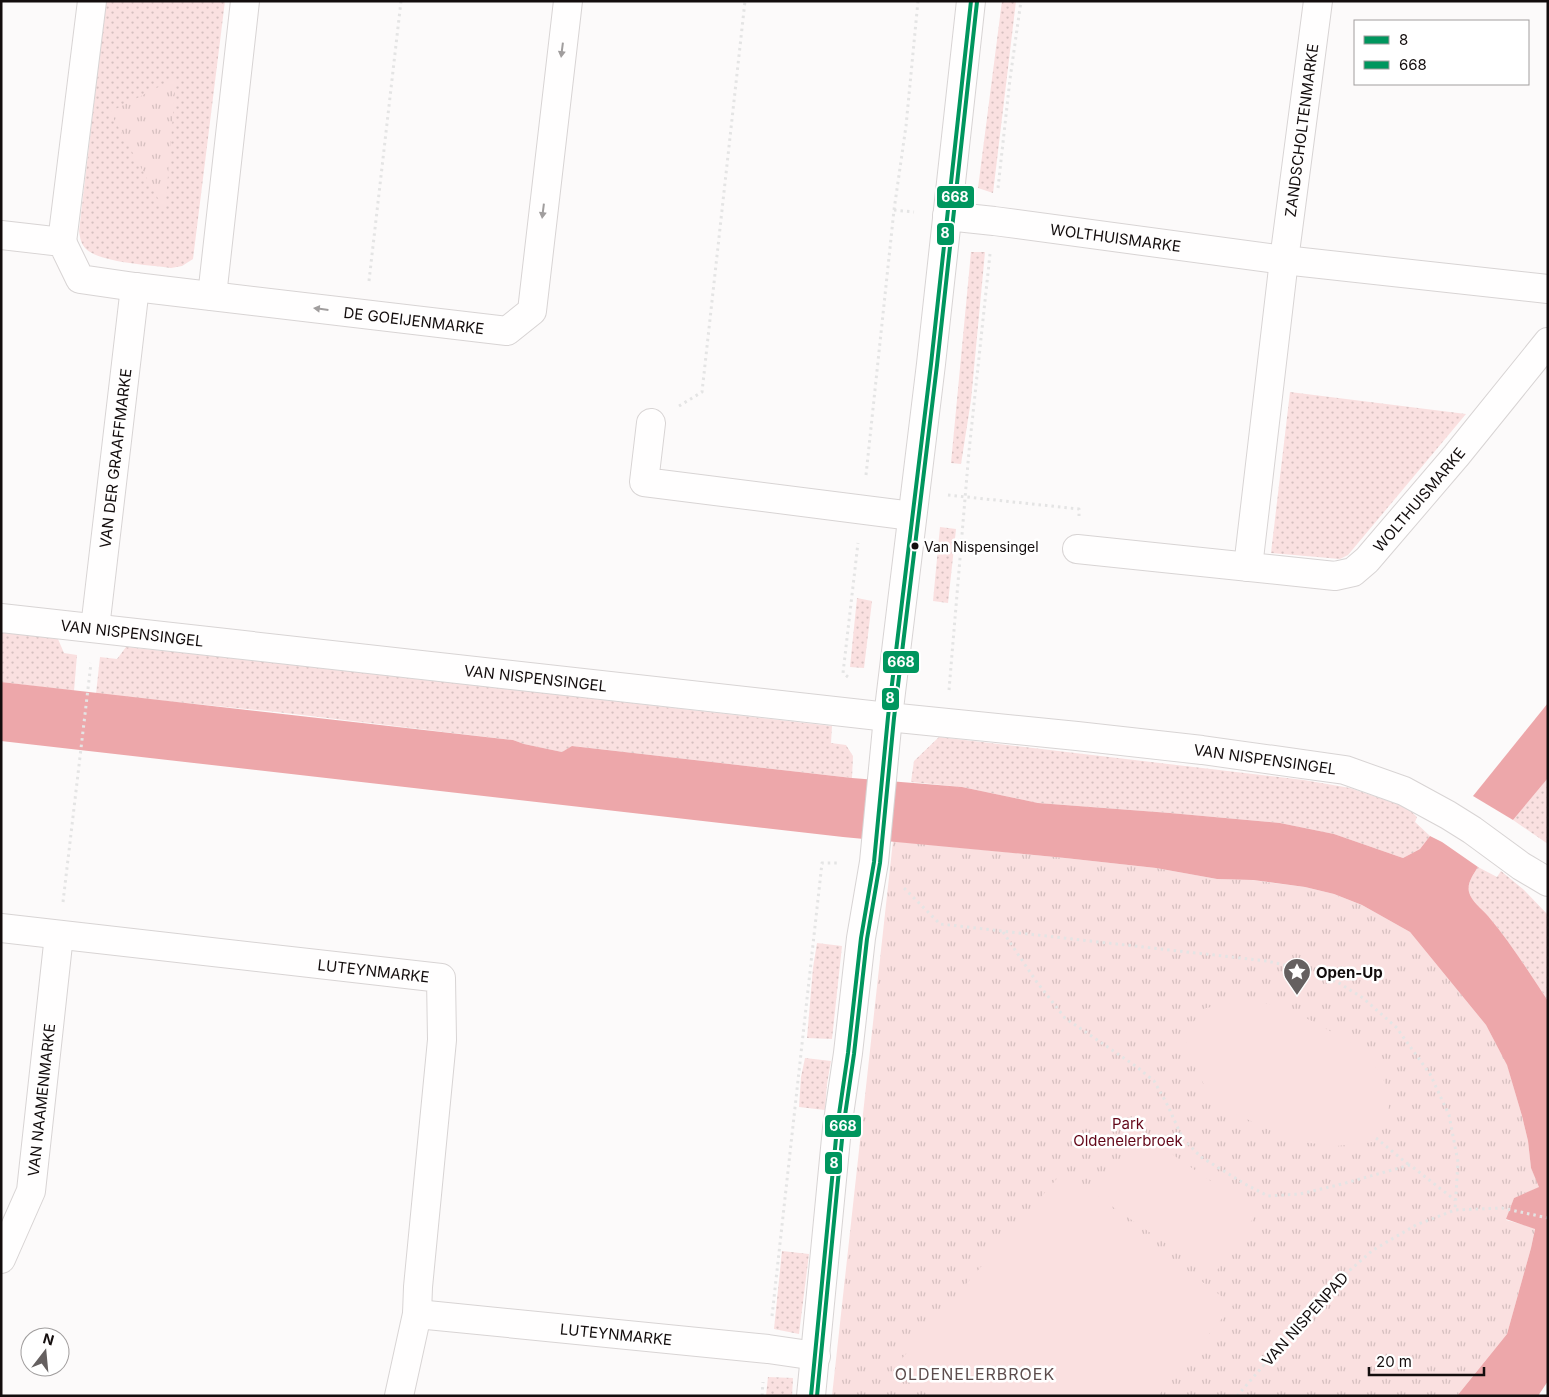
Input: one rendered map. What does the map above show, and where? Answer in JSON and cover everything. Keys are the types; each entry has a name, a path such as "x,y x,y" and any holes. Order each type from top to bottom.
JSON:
{"street":[{"path":"1,235 62,242 92,1"},
{"path":"212,296 245,1"},
{"name":"DE GOEIJENMARKE","path":"62,242 80,279 507,331 532,311 568,1"},
{"path":"811,1396 837,1128 848,1053 861,938 874,862 888,717 931,364 971,1"},
{"name":"ZANDSCHOLTENMARKE","path":"1284,260 1318,1"},
{"name":"WOLTHUISMARKE","path":"947,216 1284,260 1548,289"},
{"path":"1248,567 1284,260"},
{"name":"VAN DER GRAAFFMARKE","path":"95,628 135,287"},
{"name":"WOLTHUISMARKE","path":"1077,549 1335,576 1353,572 1367,560 1456,456 1548,342"},
{"path":"651,423 644,482 862,510 914,503"},
{"name":"VAN NISPENSINGEL","path":"1,618 888,717 1193,749 1345,770 1404,791 1448,815 1521,866 1548,882"},
{"name":"LUTEYNMARKE","path":"1,928 441,978 442,1040 417,1314 399,1396"},
{"name":"VAN NAAMENMARKE","path":"1,1259 31,1191 59,935"},
{"name":"LUTEYNMARKE","path":"417,1314 768,1349 816,1356"}],"path":[{"path":"366,314 401,1"},
{"path":"651,423 702,392 745,1"},
{"path":"850,679 843,673 894,210 906,126 918,1"},
{"path":"948,692 969,451 1010,78 1021,1"},
{"path":"914,503 966,497 1079,509 1077,549"},
{"path":"59,935 90,670"},
{"path":"762,1396 822,863 874,862 912,895 940,924 1267,961 1310,972 1339,983 1363,998 1396,1027 1430,1074 1449,1115 1458,1162 1456,1210"},
{"path":"1003,932 1036,981 1065,1018 1137,1066 1154,1081 1183,1139 1201,1156 1245,1184 1268,1196 1300,1194 1410,1165"},
{"path":"1376,1138 1456,1200"},
{"name":"VAN NISPENPAD","path":"1237,1396 1334,1284 1373,1250 1416,1225 1456,1210 1502,1208 1548,1218"}],"green space":[{"path":"106,1 225,1 193,259 182,266 171,268 127,263 103,257 93,254 86,249 80,238 79,231"},
{"path":"1002,1 1016,1 993,193 978,188"},
{"path":"176,78 165,211 110,112"},
{"path":"971,252 985,252 971,400 961,464 951,463"},
{"path":"1290,392 1466,414 1348,555 1340,559 1271,553"},
{"path":"940,527 956,529 948,603 933,601"},
{"path":"857,598 872,601 864,668 850,667"},
{"path":"1,632 58,639 64,653 77,655 74,691 1,682"},
{"path":"126,647 832,726 831,743 846,745 853,756 852,778 573,746 562,752 513,740 277,712 96,694 100,657 117,659"},
{"path":"939,737 1304,780 1350,788 1403,806 1417,817 1415,822 1430,836 1420,849 1403,858 1334,834 1280,823 1038,803 962,787 911,782 914,761"},
{"path":"1548,778 1548,844 1513,820"},
{"name":"Park Oldenelerbroek","path":"893,841 1156,868 1217,879 1252,880 1305,887 1334,894 1362,905 1410,932 1486,1025 1507,1064 1528,1141 1531,1168 1540,1187 1514,1198 1506,1220 1535,1228 1507,1334 1457,1396 832,1396"},
{"path":"1478,867 1497,877 1501,871 1524,890 1548,915 1548,1001 1504,936 1470,895 1470,882"},
{"path":"817,943 842,946 832,1039 807,1038"},
{"path":"1244,1001 1267,1004 1299,1015 1348,1041 1367,1055 1383,1078 1389,1097 1389,1106 1384,1124 1373,1142 1337,1146 1292,1141 1232,1112 1205,1087 1187,1050 1187,1033 1206,1008"},
{"path":"805,1058 831,1061 825,1110 799,1107 801,1077"},
{"path":"1140,1132 1257,1213 1213,1276 1094,1194"},
{"path":"1060,1175 1233,1305 1158,1396 930,1396 893,1369"},
{"path":"782,1251 809,1254 799,1334 774,1329"},
{"path":"768,1377 793,1378 792,1396 766,1396"}],"shaded area":[{"path":"1,682 513,740 562,752 572,746 852,778 962,787 1038,803 1280,823 1334,834 1403,858 1420,849 1430,836 1478,867 1470,882 1470,895 1504,936 1548,1001 1548,1381 1538,1396 1457,1396 1507,1334 1535,1229 1506,1219 1514,1198 1539,1187 1531,1168 1528,1141 1507,1065 1486,1025 1410,932 1362,905 1334,894 1305,887 1253,880 1217,879 1156,868 843,837 1,741"},
{"path":"1548,703 1548,778 1513,820 1473,796"}],"transit line":[{"name":"8","path":"811,1396 837,1128 848,1053 861,938 874,862 888,717 931,364 971,1"},
{"name":"668","path":"817,1396 843,1129 854,1054 867,939 880,863 894,718 937,365 977,2"}],"place":[{"name":"Van Nispensingel","path":"915,546"},
{"name":"Open-Up","path":"1297,996"}],"district":[{"name":"OLDENELERBROEK","path":"975,1374"}]}
